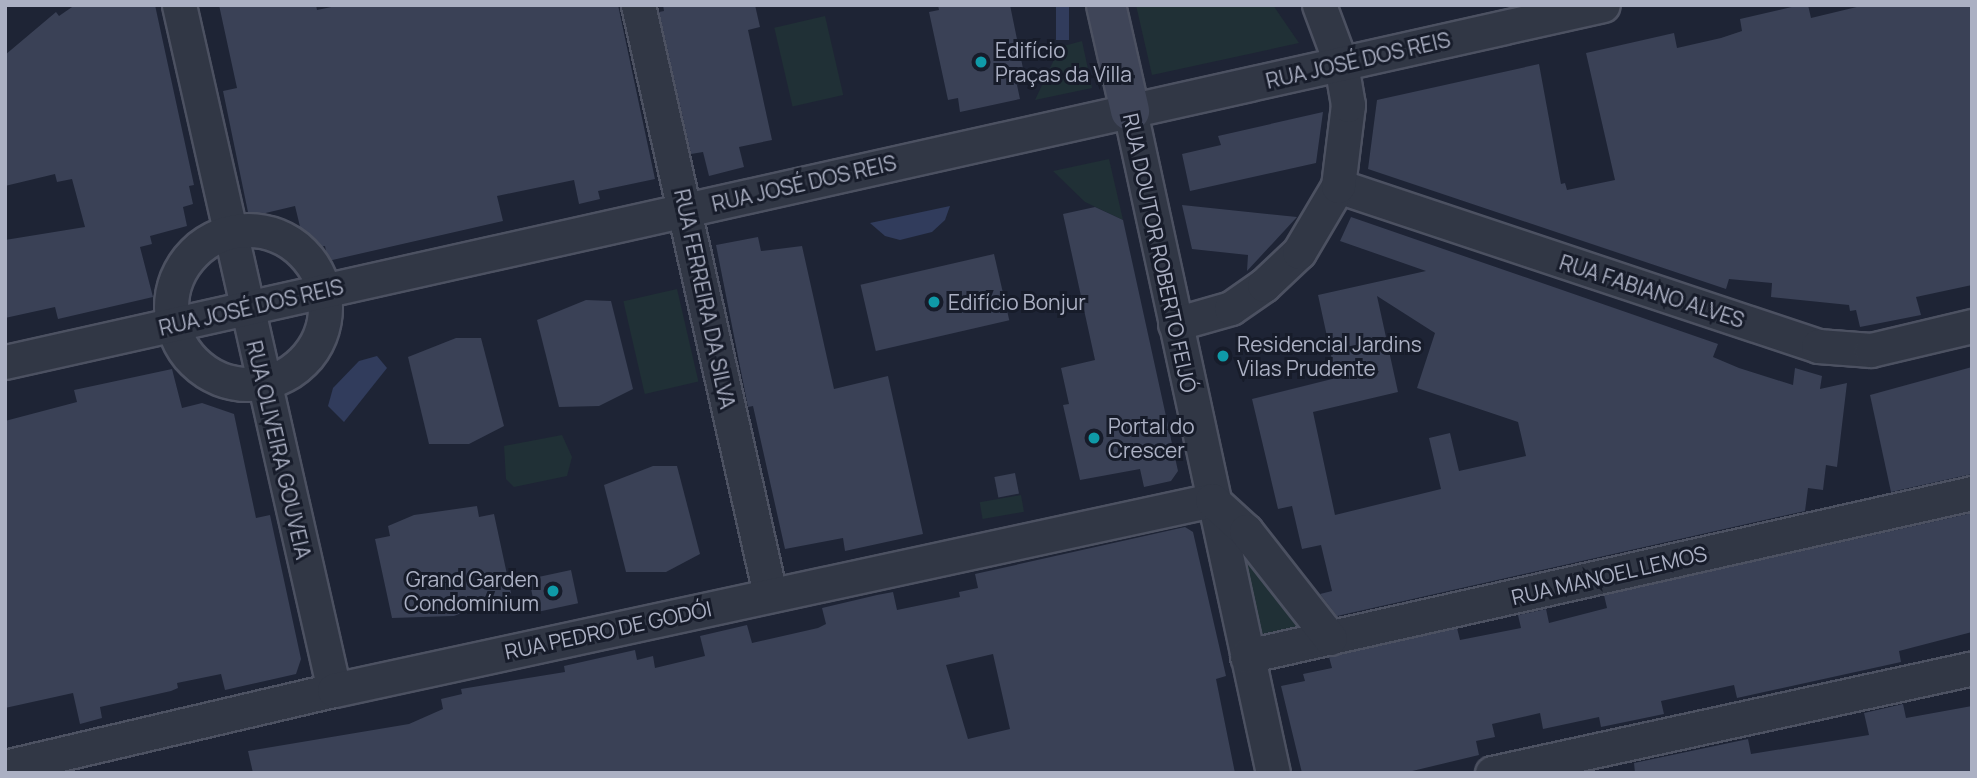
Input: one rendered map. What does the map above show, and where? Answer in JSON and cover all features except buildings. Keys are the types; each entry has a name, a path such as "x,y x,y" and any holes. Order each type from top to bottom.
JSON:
{"street":[{"name":"RUA OLIVEIRA GOUVEIA","path":"179,5 334,690"},
{"name":"RUA FERREIRA DA SILVA","path":"638,5 770,594"},
{"name":"RUA DOUTOR ROBERTO FEIJÓ","path":"1106,5 1273,773"},
{"path":"1175,324 1231,308 1264,285 1299,252 1338,186 1348,105 1341,64 1319,5"},
{"name":"RUA JOSÉ DOS REIS","path":"5,362 1603,5"},
{"name":"RUA FABIANO ALVES","path":"1338,186 1818,346 1871,350 1972,326"},
{"path":"252,231 292,245 308,260 323,291 323,323 316,344 293,368 264,382 242,384 202,369 186,354 173,324 172,296 181,268 211,240 230,233 252,231"},
{"name":"RUA MANOEL LEMOS","path":"1247,656 1972,493"},
{"path":"1212,500 1246,531 1330,638"},
{"name":"RUA PEDRO DE GODÓI","path":"5,767 334,690 1212,500"},
{"path":"1492,773 1972,668"}],"shaded area":[{"path":"1136,5 1273,5 1299,43 1152,75"},
{"path":"825,16 843,95 793,107 774,28"},
{"path":"1082,41 1092,88 1035,100 1060,47"},
{"path":"1109,159 1123,220 1085,202 1053,171"},
{"path":"677,289 698,382 645,394 623,301"},
{"path":"562,435 572,457 567,476 514,487 506,479 504,446"},
{"path":"1021,495 1024,512 983,519 980,502"},
{"path":"1231,530 1308,632 1259,643"}],"water":[{"path":"1056,5 1069,5 1069,40 1056,40"},
{"path":"950,206 945,220 932,232 900,240 885,236 870,223"},
{"path":"377,356 387,368 344,422 328,406 333,388 359,361"}],"place":[{"name":"Edifício Praças da Villa","path":"981,62"},
{"name":"Edifício Bonjur","path":"934,302"},
{"name":"Residencial Jardins Vilas Prudente","path":"1223,356"},
{"name":"Portal do Crescer","path":"1094,438"},
{"name":"Grand Garden Condomínium","path":"553,591"}]}
